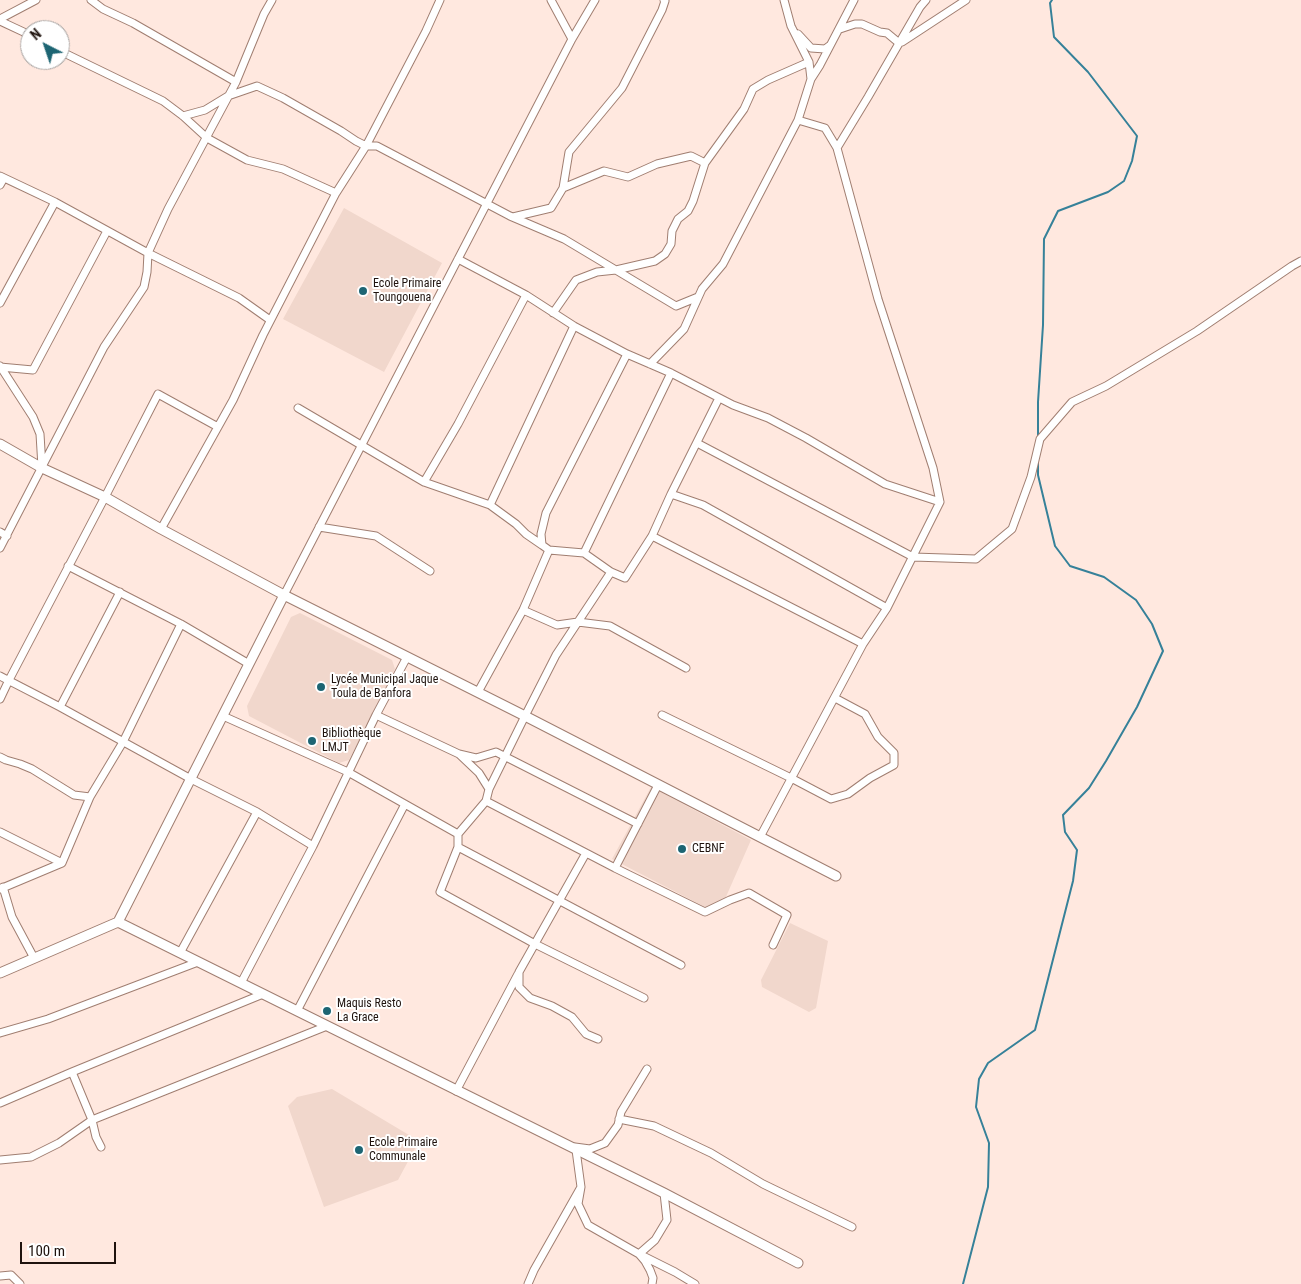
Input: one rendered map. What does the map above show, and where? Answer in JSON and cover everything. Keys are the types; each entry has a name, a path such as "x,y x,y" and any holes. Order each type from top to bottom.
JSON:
{"street":[{"path":"0,20 36,0"},
{"path":"91,0 103,9 133,23 236,82"},
{"path":"0,548 3,534 42,468 104,347 144,286 148,253 168,208 236,82 264,14 272,0"},
{"path":"161,529 218,427 270,320 336,192 366,146 426,32 440,0"},
{"path":"551,0 572,39"},
{"path":"0,973 118,922 485,204 572,39 595,0"},
{"path":"512,217 551,208 563,188 569,152 622,88 662,10 664,0"},
{"path":"784,0 791,26 809,62 811,79"},
{"path":"650,364 684,329 702,289 724,264 798,120 811,79 854,0"},
{"path":"837,148 920,7 926,0"},
{"path":"899,43 966,0"},
{"path":"0,20 20,31"},
{"path":"840,28 862,24 887,33 899,43"},
{"path":"791,26 811,48 825,50 830,44"},
{"path":"70,56 163,101 183,116 206,138 247,160 283,168 336,192"},
{"path":"553,312 576,280 597,272 616,270 655,261 665,254 671,244 672,232 678,219 688,211 693,201 705,163 744,109 753,89 768,80 809,62"},
{"path":"183,116 205,110 228,96 257,86 283,98 366,146 377,146 485,204 564,239 676,306 698,297"},
{"path":"760,837 862,644 886,608 940,502 933,468 878,299 837,148 825,128 798,120"},
{"path":"563,188 604,171 628,177 657,164 691,156 705,163"},
{"path":"0,185 2,177 55,202 148,253 239,298 270,320"},
{"path":"0,303 55,202"},
{"path":"0,367 33,370 107,231"},
{"path":"458,258 526,295 574,326 627,354 671,373 733,405 768,418 885,484 940,502"},
{"path":"698,443 913,556 976,559 1012,529 1031,477 1040,439 1072,402 1106,386 1189,336 1301,261"},
{"path":"424,482 458,424 526,295"},
{"path":"490,505 574,326"},
{"path":"542,545 541,534 546,513 627,354"},
{"path":"0,367 33,417 40,434 42,468"},
{"path":"584,553 671,373"},
{"path":"0,699 8,680 158,394 218,427"},
{"path":"298,408 424,482 490,505 549,550 584,553 611,572 625,578 652,536 719,398"},
{"path":"0,444 42,468 105,497 284,595 478,692 836,876"},
{"path":"671,494 704,505 886,608"},
{"path":"319,527 376,536 430,570"},
{"path":"652,536 862,644"},
{"path":"478,692 523,610 549,550"},
{"path":"68,566 181,624 249,664"},
{"path":"611,572 556,655 489,789 486,801 458,834 458,847 440,892 535,944 644,998"},
{"path":"60,707 120,592"},
{"path":"523,610 557,625 578,622 610,626 686,668"},
{"path":"34,958 12,917 2,888 62,863 90,797 124,742 181,624"},
{"path":"241,983 313,846 376,715 407,657"},
{"path":"0,676 191,779 257,812 313,846"},
{"path":"662,715 831,799 848,794 870,778 894,765 894,753 878,737 865,714 835,698"},
{"path":"376,715 459,754 476,758 496,752 506,756 638,824"},
{"path":"222,716 348,772 458,834"},
{"path":"459,754 479,773 489,789"},
{"path":"0,757 32,769 74,795 90,797"},
{"path":"615,868 658,785"},
{"path":"486,801 705,912 749,893 787,915 773,944"},
{"path":"296,1011 405,804"},
{"path":"180,953 257,812"},
{"path":"0,832 62,863"},
{"path":"458,847 681,965"},
{"path":"456,1091 519,972 586,853"},
{"path":"118,922 664,1193 798,1263"},
{"path":"0,1033 48,1019 198,962"},
{"path":"519,972 519,986 530,998 552,1006 572,1017 586,1034 598,1039"},
{"path":"0,1103 263,994"},
{"path":"0,1160 31,1157 59,1143 92,1120 327,1026"},
{"path":"572,1148 590,1149 605,1143 618,1126 621,1112 647,1069"},
{"path":"72,1072 101,1147"},
{"path":"619,1119 654,1126 711,1153 763,1184 852,1227"},
{"path":"572,1148 581,1187 578,1204 588,1225 695,1284"},
{"path":"528,1284 581,1187"},
{"path":"639,1254 655,1240 667,1220 664,1193"},
{"path":"639,1254 650,1270 653,1278 652,1284"},
{"path":"0,1276 11,1275 20,1284"}],"shaded area":[{"name":"Ecole Primaire Toungouena","path":"344,208 442,263 384,372 283,319"},
{"name":"Lycée Municipal Jaque Toula de Banfora","path":"300,613 392,660 395,669 349,760 339,763 249,716 247,706 291,617"},
{"name":"CEBNF","path":"651,787 751,840 725,899 707,908 612,859"},
{"path":"790,923 828,941 816,1008 809,1012 762,987 761,980"},
{"name":"Ecole Primaire Communale","path":"332,1089 419,1141 398,1180 324,1207 288,1106 297,1097"}],"waterway":[{"path":"1038,439 1038,402 1043,325 1044,239 1058,211 1108,192 1124,181 1132,161 1137,136 1088,72 1054,37 1050,3 1052,0"},
{"path":"963,1284 988,1187 989,1143 976,1107 979,1079 988,1063 1035,1030 1073,881 1077,850 1065,832 1063,815 1089,788 1106,761 1137,707 1163,651 1152,624 1136,600 1104,577 1070,566 1055,546 1038,475 1038,461"}],"place":[{"name":"Ecole Primaire Toungouena","path":"363,291"},
{"name":"Lycée Municipal Jaque Toula de Banfora","path":"321,687"},
{"name":"Bibliothèque LMJT","path":"312,741"},
{"name":"CEBNF","path":"682,849"},
{"name":"Maquis Resto La Grace","path":"327,1011"},
{"name":"Ecole Primaire Communale","path":"359,1150"}]}
